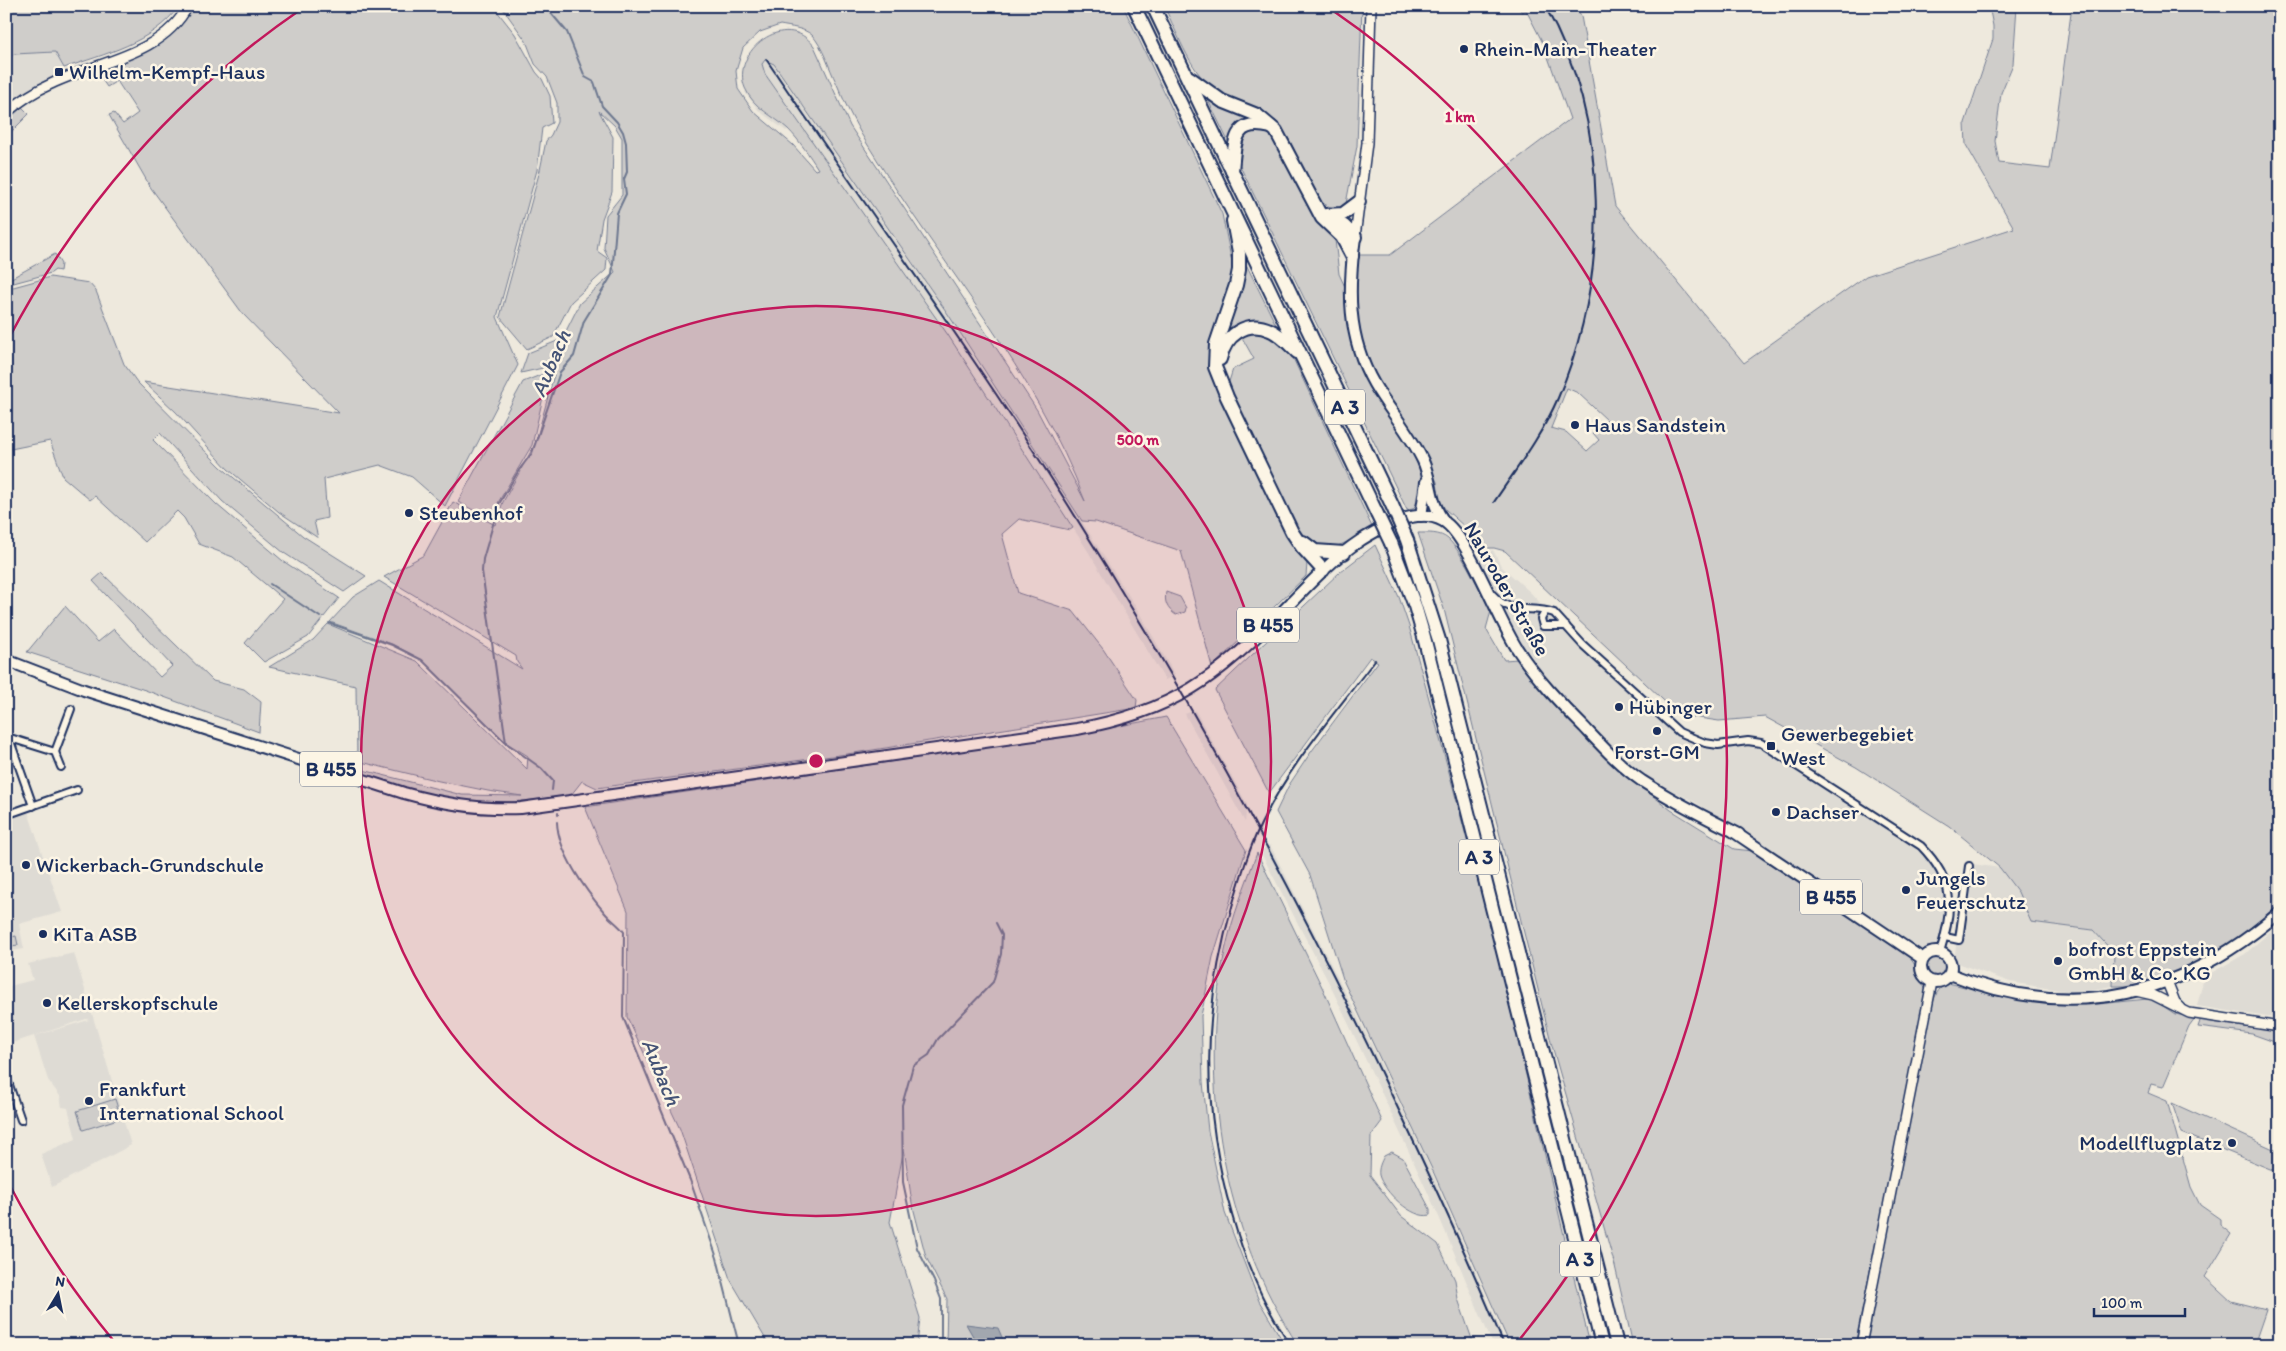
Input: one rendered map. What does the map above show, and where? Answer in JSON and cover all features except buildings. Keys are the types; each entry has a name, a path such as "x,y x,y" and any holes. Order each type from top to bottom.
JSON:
{"highway":[{"name":"A 3","path":"1134,6 1377,514 1415,606 1602,1345"},
{"name":"A 3","path":"1153,6 1407,540 1439,640 1617,1345"},
{"path":"1186,74 1222,101 1257,115 1271,127 1283,142 1322,218 1346,242 1352,256"},
{"path":"1232,171 1235,144 1240,131 1255,124 1271,127"},
{"path":"1320,212 1343,214 1359,202"},
{"path":"1231,206 1239,253 1238,270 1236,285 1214,352 1215,367 1292,532 1302,547 1323,570"},
{"path":"1320,212 1344,226 1355,237"},
{"path":"1335,230 1355,237"},
{"path":"1219,376 1220,358 1227,341 1233,334 1250,327 1259,327 1277,333 1301,355"},
{"path":"1292,532 1316,551 1321,558 1323,570"},
{"path":"1316,551 1344,553"}],"main road":[{"path":"6,113 26,97 52,83 152,44 170,30 188,6"},
{"path":"1371,6 1367,143 1352,256 1350,311 1360,354 1374,384 1412,441 1426,470 1436,509 1444,522"},
{"path":"1421,516 1426,488 1426,470"},
{"path":"1421,516 1429,509 1432,495"},
{"name":"Nauroder Straße","path":"1323,570 1365,538 1392,524 1410,517 1421,516 1444,522 1460,538 1502,624 1529,666 1586,729 1634,774 1684,798 1923,959"},
{"name":"B 455","path":"6,660 76,687 404,793 457,806 502,809 544,805 1077,729 1126,718 1173,700 1211,676 1250,644 1323,570"},
{"path":"1950,974 1998,990 2042,997 2092,998 2136,991 2167,982 2198,969 2227,953 2253,935 2280,912"},
{"path":"1940,952 1950,961 1950,974 1942,981 1932,982 1925,978 1921,971 1923,959 1930,953 1940,952"},
{"path":"1861,1345 1932,982"},
{"path":"2167,982 2163,994 2168,1003"},
{"path":"2167,982 2175,1002 2185,1011"},
{"path":"2136,991 2185,1011 2280,1027"}],"street":[{"path":"1482,582 1505,606 1554,613 1582,644 1679,732 1705,743 1718,745 1748,741 1761,743 1921,846 1942,872 1946,884 1950,910 1940,952"},
{"path":"1545,612 1540,619 1543,626 1566,626"},
{"path":"61,767 55,752 71,709"},
{"path":"8,737 55,752"},
{"path":"8,737 33,806"},
{"path":"6,815 77,790"},
{"path":"1945,937 1959,940 1969,866"},
{"path":"6,1076 21,1120"}],"shaded area":[{"path":"6,6 179,6 168,19 142,38 127,46 64,68 55,52 14,54 6,60"},
{"path":"193,6 493,6 515,34 536,72 542,79 550,96 552,123 542,128 537,170 497,317 518,365 445,506 412,477 380,465 324,479 327,518 314,521 318,538 279,512 228,469 176,412 144,382 339,413 243,314 151,188 109,115 114,113 123,124 138,113 117,81 107,87 96,71 151,48 163,40 184,20"},
{"path":"501,6 1123,6 1222,214 1233,268 1231,287 1210,354 1292,543 1307,563 1306,576 1212,667 1181,551 1096,522 1082,521 948,314 774,64 765,60 762,64 765,74 948,335 1073,528 1070,530 1019,519 1002,534 1018,593 1073,611 1103,649 1137,700 1136,708 854,753 597,788 582,781 571,795 514,802 479,802 442,797 406,788 334,765 335,763 462,795 522,796 439,781 357,761 356,686 269,667 313,640 328,624 417,661 527,769 528,756 507,743 422,660 392,644 330,622 353,597 379,581 522,669 517,662 516,656 384,577 424,555 453,502 495,525 503,502 535,444 554,375 547,367 521,373 528,353 562,339 580,303 615,272 604,248 606,215 622,195 622,138 615,126 599,111 613,137 612,192 602,219 597,251 607,258 606,270 571,302 553,337 527,349 500,317 540,170 546,141 557,122 557,103 547,77 535,64 526,41","holes":["780,25 805,31 816,40 866,142 986,321 1041,408 1065,454 1085,501 1037,410 850,126 814,46 802,35 789,31 776,33 763,39 753,49 746,61 743,74 745,88 753,101 788,129 818,169 815,170 793,145 753,111 738,89 736,71 743,48 760,32"]},
{"path":"1164,6 1362,6 1357,146 1345,209 1331,207 1320,200 1305,177 1287,136 1278,126 1265,117 1221,95 1202,77 1187,55"},
{"path":"1517,6 1576,6 1581,16 1615,206 1744,363 1866,276 2014,228 1966,145 1965,123 1993,39 1993,26 1989,6 2017,6 2013,64 2001,93 1995,141 1999,163 2050,169 2072,6 2280,6 2280,903 2248,930 2223,948 2184,969 2133,986 2113,986 2114,953 2093,930 2031,922 2018,892 2000,868 1949,826 1856,767 1765,717 1719,721 1679,715 1505,551 1494,548 1477,548 1466,528 1445,509 1439,499 1437,482 1425,456 1385,393 1368,362 1355,311 1358,255 1390,255 1570,119 1543,43 1526,10 1522,12","holes":["1567,388 1578,393 1607,420 1593,433 1599,440 1587,451 1566,432 1551,428"]},
{"name":"Wilhelm-Kempf-Haus","path":"55,52 66,72 36,86 8,108 6,60 13,54"},
{"path":"767,59 774,64 948,314 1136,607 1175,675 1165,680 1088,551 983,389 765,74 762,64"},
{"path":"752,88 789,129 786,131 759,111 745,92"},
{"path":"1206,96 1257,119 1231,147"},
{"path":"22,107 29,114 6,137 6,121"},
{"path":"1247,130 1270,131 1319,221 1335,240 1339,274 1346,289 1349,330 1357,359 1394,416 1411,448 1421,476 1421,489 1413,509 1407,510 1238,162 1237,151"},
{"path":"55,254 61,264 60,271 55,270 51,273 6,285 6,281"},
{"path":"1244,260 1278,329 1225,336"},
{"path":"50,277 89,283 96,291 124,364 137,382 221,467 303,536 366,576 344,592 284,553 222,501 160,433 153,440 216,504 283,561 339,598 308,637 264,662 245,643 283,599 233,557 199,544 184,518 177,511 145,542 95,496 90,500 63,477 50,441 6,450 6,289"},
{"path":"1263,331 1286,346 1292,356 1373,529 1330,548 1321,548 1312,544 1292,524 1227,388 1233,369 1254,359 1240,334"},
{"path":"543,374 547,380 532,445 499,501 492,520 458,502 523,382"},
{"path":"1418,533 1441,535 1454,545 1491,611 1486,629 1504,660 1518,659 1575,727 1617,768 1671,810 1734,849 1753,851 1910,958 1915,965 1926,991 1923,1011 1855,1345 1633,1345 1615,1266 1551,1042 1444,609"},
{"path":"1375,545 1399,597 1409,626 1449,772 1498,957 1590,1345 1510,1345 1432,1169 1344,982 1310,875 1276,812 1289,785 1311,752 1378,662 1370,657 1269,793 1215,690 1340,572"},
{"path":"1493,550 1501,566 1531,593 1580,646 1677,734 1691,743 1704,747 1721,748 1748,745 1759,747 1912,846 1928,859 1937,870 1947,899 1946,917 1938,943 1923,951 1910,946 1776,853 1695,802 1640,774 1624,761 1558,695 1519,648 1479,556"},
{"path":"102,573 213,681 244,689 261,702 259,732 145,690 27,652 65,606 98,642 114,629 160,677 172,666 93,581"},
{"path":"1166,592 1180,597 1186,608 1185,612 1176,615 1170,610 1165,599"},
{"path":"1195,710 1247,804 1245,822 1185,714"},
{"path":"1166,717 1246,850 1213,957 1201,1016 1203,1082 1208,1131 1225,1213 1259,1301 1285,1345 946,1345 947,1299 926,1257 912,1203 904,1148 890,1222 920,1318 917,1345 771,1345 730,1279 680,1129 627,1017 628,911 585,807 1084,733"},
{"name":"Wickerbach-Grundschule","path":"28,812 62,912 19,924 24,949 6,952 6,819"},
{"path":"1270,845 1367,1035 1426,1159 1507,1345 1493,1345 1440,1219 1384,1098 1329,983 1260,851"},
{"path":"1257,853 1323,989 1382,1121 1371,1136 1370,1175 1401,1216 1438,1244 1455,1280 1458,1299 1474,1345 1298,1345 1272,1301 1251,1255 1235,1206 1223,1155 1216,1104 1214,1052 1217,1001 1225,951 1243,889"},
{"path":"1966,863 2000,868 2018,892 2031,922 2093,930 2114,953 2113,986 2076,993 2010,982 1954,962"},
{"path":"2280,923 2280,1019 2197,1006 2204,977 2245,954"},
{"path":"16,936 18,945 6,947 6,938"},
{"name":"Frankfurt International School","path":"74,953 131,1145 52,1187 41,1154 76,1139 68,1108 62,1107 60,1096 48,1080 34,1036 89,1020 86,1019 6,1045 6,987 33,980 28,964"},
{"path":"1936,955 1944,959 1948,967 1944,975 1936,979 1928,975 1924,967 1928,959"},
{"path":"1948,983 1998,995 2062,1003 2089,1005 2147,999 2154,1000 2175,1014 2195,1018 2189,1026 2163,1087 2151,1084 2148,1093 2167,1101 2191,1187 2200,1205 2220,1219 2220,1225 2231,1234 2205,1277 2231,1301 2266,1310 2254,1345 1866,1345 1932,1007 1939,990"},
{"path":"2201,1018 2280,1032 2280,1044 2252,1034 2198,1027"},
{"path":"115,1099 121,1118 83,1130 77,1111"},
{"name":"Modellflugplatz","path":"2172,1103 2280,1152 2280,1173 2182,1133"},
{"path":"1392,1152 1403,1158 1430,1209 1430,1215 1415,1213 1407,1209 1386,1189 1379,1175 1379,1170 1384,1156"},
{"path":"966,1324 998,1328 1004,1342 1021,1345 978,1345"}],"waterway":[{"name":"Aubach","path":"551,13 567,32 585,77 594,82 602,106 617,122 623,132 626,143 627,172 624,179 626,194 617,213 612,275 584,321 574,356 560,372 532,453 519,470 499,504 483,559 482,571 506,743 541,768 553,781 552,790"},
{"name":"Aubach","path":"270,584 320,617"},
{"name":"Aubach","path":"329,623 392,645 422,660 506,743"},
{"name":"Aubach","path":"557,822 562,846 574,870 607,916 624,932 623,1017 690,1180 717,1258 739,1345"},
{"path":"941,1345 941,1299 917,1248 903,1182 902,1105 913,1066 929,1055 938,1039 993,982 1001,954 1002,935 996,923"},
{"path":"948,1345 966,1338"}],"railway":[{"path":"1494,502 1537,438 1558,398 1575,351 1587,302 1594,251 1596,200 1592,150 1582,100 1567,52 1545,6"},
{"path":"766,59 952,328 1060,492 1151,640 1236,790 1317,944 1437,1191 1504,1345"},
{"path":"1291,1345 1263,1299 1249,1266 1237,1232 1222,1175 1215,1136 1209,1059 1215,981 1233,903 1249,853 1261,824 1299,760 1375,660"}],"place":[{"name":"Rhein-Main-Theater","path":"1464,49"},
{"name":"Wilhelm-Kempf-Haus","path":"59,72"},
{"name":"Haus Sandstein","path":"1575,425"},
{"name":"Steubenhof","path":"409,513"},
{"name":"Hübinger","path":"1619,707"},
{"name":"Forst-GM","path":"1657,731"},
{"name":"Gewerbegebiet West","path":"1771,746"},
{"name":"Dachser","path":"1776,812"},
{"name":"Wickerbach-Grundschule","path":"26,865"},
{"name":"Jungels Feuerschutz","path":"1906,890"},
{"name":"KiTa ASB","path":"43,934"},
{"name":"bofrost Eppstein GmbH & Co. KG","path":"2058,961"},
{"name":"Kellerskopfschule","path":"47,1003"},
{"name":"Frankfurt International School","path":"89,1101"},
{"name":"Modellflugplatz","path":"2232,1143"}]}
